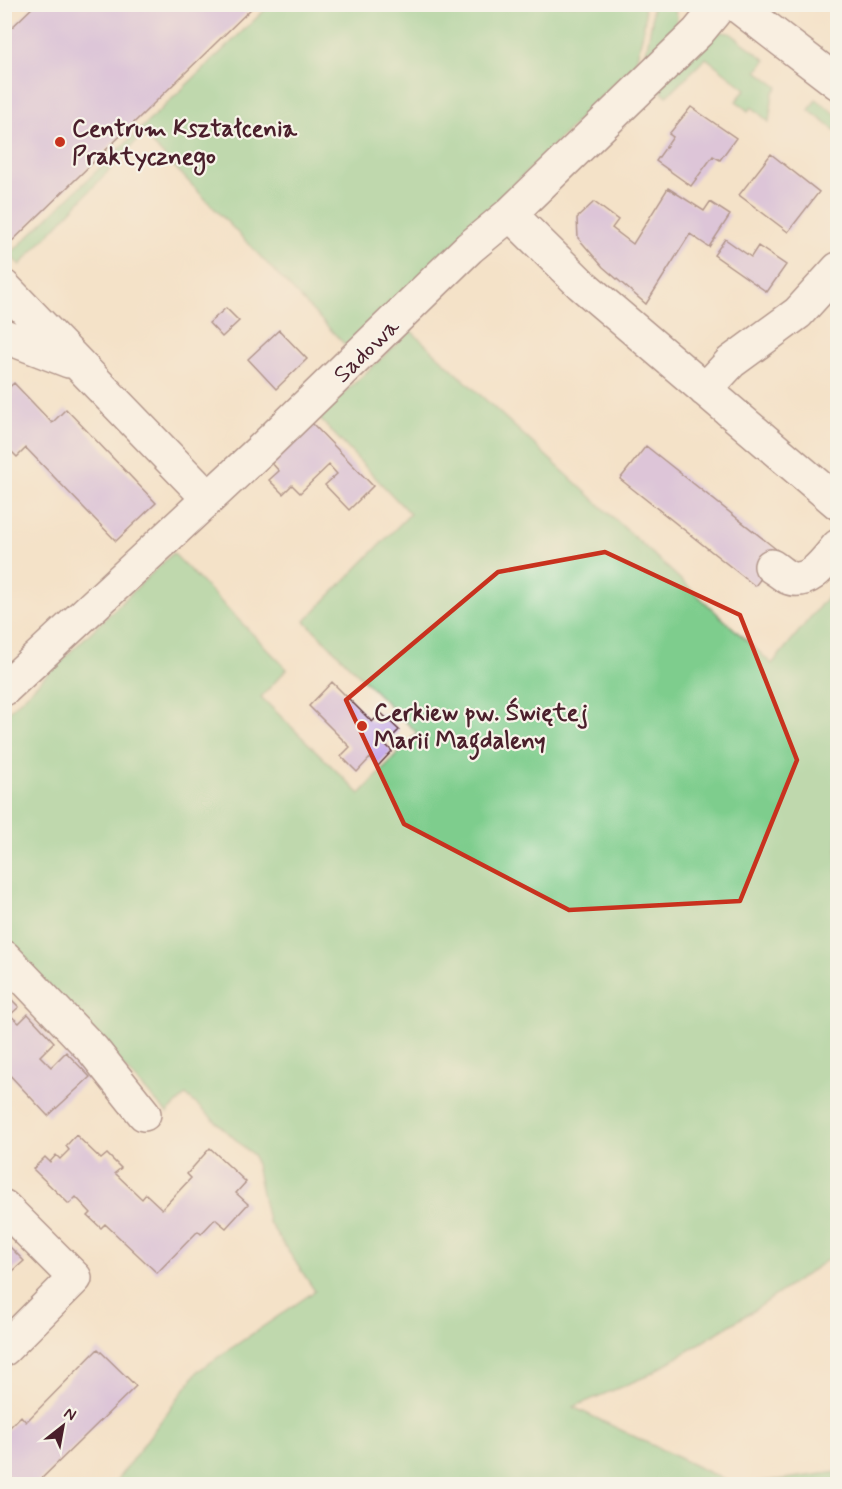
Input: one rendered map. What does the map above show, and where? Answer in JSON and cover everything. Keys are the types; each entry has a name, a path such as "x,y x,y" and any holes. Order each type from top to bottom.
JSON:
{"street":[{"name":"Sadowa","path":"4,689 345,370 470,248 510,214 698,33 721,4"},
{"path":"735,4 837,83"},
{"path":"510,214 581,284 837,503"},
{"path":"705,390 731,362 798,313 837,269"},
{"path":"4,287 208,498"},
{"path":"4,336 79,364"},
{"path":"771,566 789,578 805,578 819,569 837,546"},
{"path":"4,957 93,1050 144,1114"},
{"path":"4,1207 75,1278 4,1349"}],"highlighted area":[{"path":"605,552 740,615 797,760 740,901 569,910 404,824 346,700 498,572"}],"green space":[{"path":"270,5 644,5 645,17 636,62 350,350 143,134 20,265 9,255"},
{"path":"652,5 673,5 677,16 676,26 645,57 652,21"},
{"path":"715,33 730,33 766,60 757,71 778,87 773,93 769,122 752,107 748,111 736,101 746,89 706,58 667,96 658,88"},
{"path":"816,99 837,115 837,132 809,110"},
{"path":"411,331 772,664 837,585 837,1253 756,1309 647,1376 573,1407 733,1484 114,1484 198,1371 315,1291 268,1221 254,1156 186,1095 167,1113 5,940 5,715 173,553 287,669 261,697 360,794 417,733 305,621 410,514 318,417"},
{"path":"837,1472 837,1484 745,1484"}],"building":[{"name":"Centrum Kształcenia Praktycznego","path":"36,4 256,4 4,249 4,35"},
{"path":"691,107 736,138 720,160 713,156 691,186 656,161 673,137 669,134"},
{"path":"771,154 819,192 788,232 739,195"},
{"path":"668,188 704,211 710,202 730,215 709,247 690,234 646,304 603,267 578,238 577,218 594,202 618,220 612,228 633,244"},
{"path":"725,239 751,257 758,246 786,265 767,292 714,255"},
{"path":"226,308 239,321 222,337 209,323"},
{"path":"279,330 307,359 276,389 248,359"},
{"path":"14,383 52,423 66,409 156,503 116,541 26,448 17,457 4,444 4,392"},
{"path":"312,423 373,486 349,510 325,485 337,474 329,465 300,493 292,485 283,494 269,480 279,471 271,462"},
{"path":"646,446 781,553 755,586 620,479"},
{"name":"Cerkiew pw. Świętej Marii Magdaleny","path":"332,682 372,722 381,713 399,730 385,744 392,751 378,766 370,758 357,772 341,756 350,747 309,706"},
{"path":"5,993 19,1007 10,1015 19,1023 28,1014 54,1042 40,1056 51,1067 66,1052 90,1077 48,1116 5,1070"},
{"path":"76,1135 101,1159 107,1154 121,1168 115,1173 142,1199 146,1194 162,1209 191,1178 187,1174 210,1148 246,1182 236,1193 248,1204 226,1228 215,1219 201,1234 198,1231 157,1273 105,1224 101,1228 88,1216 91,1213 76,1197 69,1204 33,1169 45,1157 50,1162 56,1155 60,1159 69,1150 66,1146"},
{"path":"4,1241 24,1261 4,1279"},
{"path":"98,1349 136,1386 36,1484 17,1484 5,1472 5,1432 21,1416 26,1422"}],"place":[{"name":"Centrum Kształcenia Praktycznego","path":"60,142"},
{"name":"Cerkiew pw. Świętej Marii Magdaleny","path":"362,726"}]}
